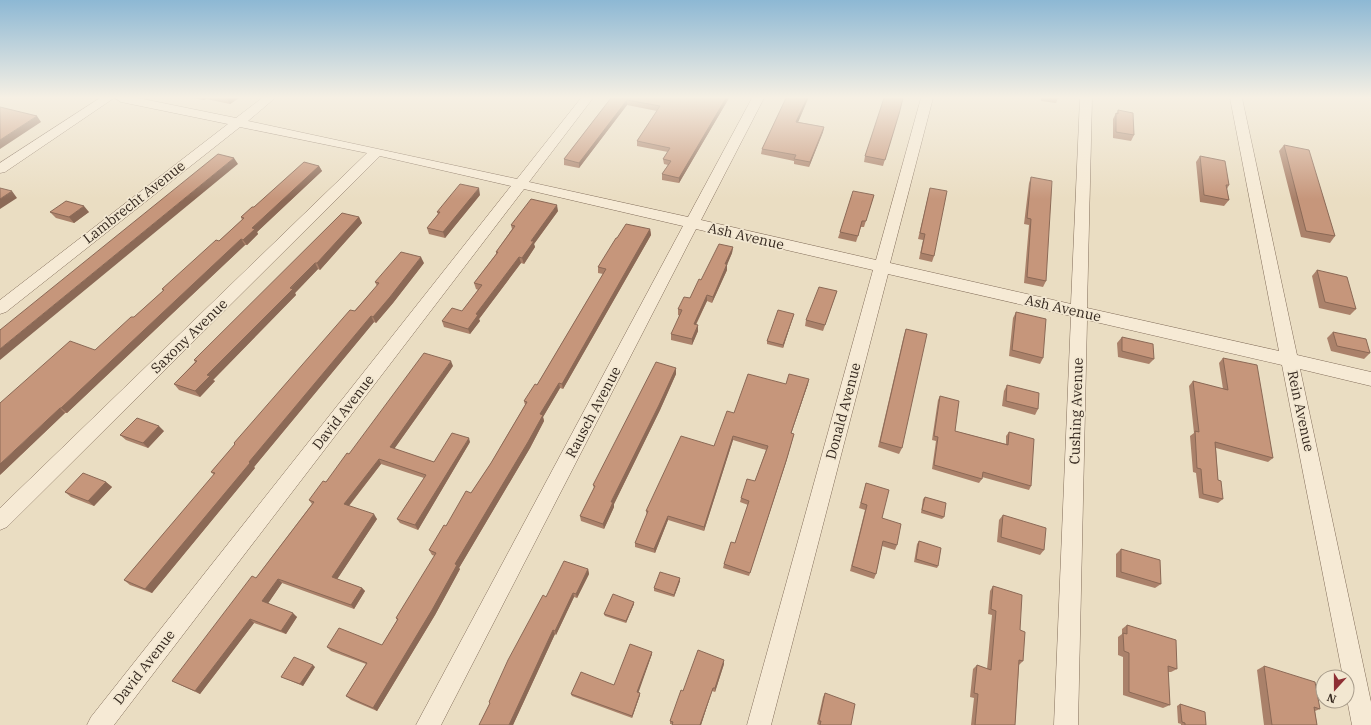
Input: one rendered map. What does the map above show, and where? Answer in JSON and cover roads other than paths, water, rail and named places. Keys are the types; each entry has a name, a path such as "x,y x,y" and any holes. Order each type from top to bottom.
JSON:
{"street":[{"path":"0,169 57,132"},
{"name":"Lambrecht Avenue","path":"0,308 226,132"},
{"name":"Ash Avenue","path":"281,132 377,151 1371,378"},
{"name":"David Avenue","path":"99,725 561,132"},
{"name":"Rausch Avenue","path":"428,725 740,132"},
{"name":"Donald Avenue","path":"760,725 919,132"},
{"name":"Cushing Avenue","path":"1066,725 1085,132"},
{"name":"Rein Avenue","path":"1243,132 1364,725"},
{"name":"Saxony Avenue","path":"0,521 377,151"}]}
